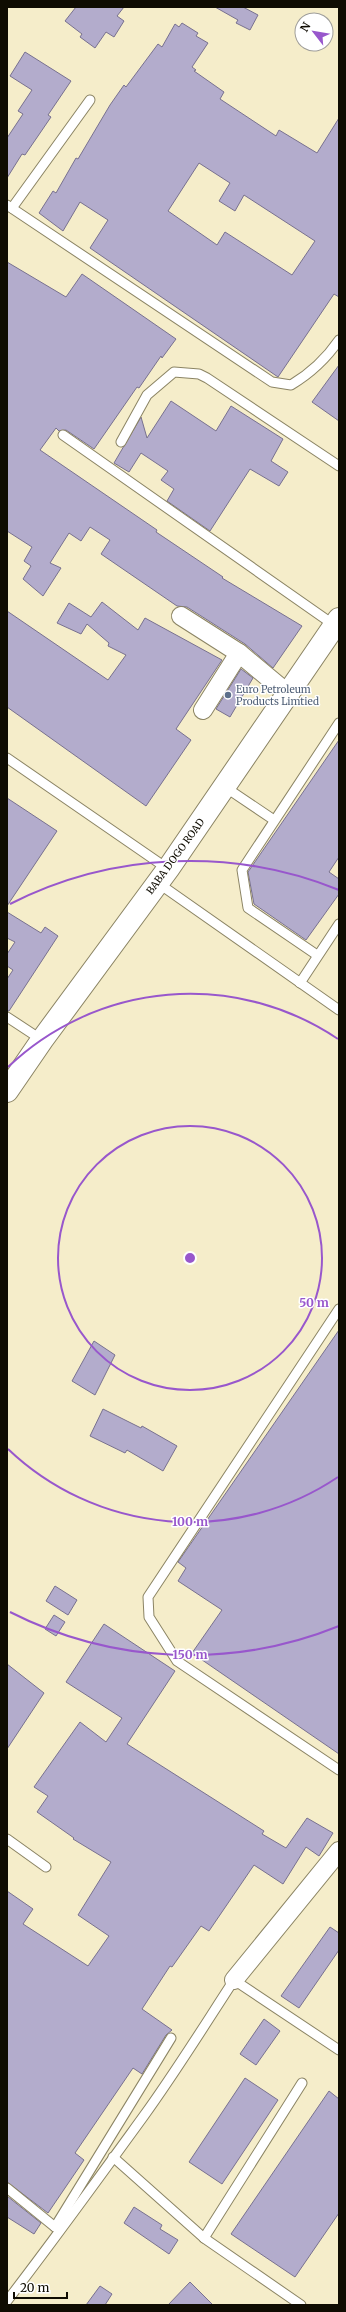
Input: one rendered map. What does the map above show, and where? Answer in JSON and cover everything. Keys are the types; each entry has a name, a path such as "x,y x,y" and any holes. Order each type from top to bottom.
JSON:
{"street":[{"path":"181,616 239,653 287,693"},
{"name":"BABA DOGO ROAD","path":"7,1092 42,1040 225,787 287,693 337,622"},
{"path":"203,710 239,653"},
{"path":"234,1980 339,1851"}],"lane":[{"path":"90,100 9,207 272,382 291,385 307,376 328,356 338,343"},
{"path":"121,442 147,395 174,372 199,374 208,378 339,466"},
{"path":"63,435 337,622"},
{"path":"317,955 251,912 246,905 242,870 339,723"},
{"path":"7,758 162,875 300,983 339,1010"},
{"path":"225,787 274,820"},
{"path":"300,983 317,955 339,924"},
{"path":"7,1017 42,1040"},
{"path":"339,1309 148,1597 149,1617 177,1661 339,1770"},
{"path":"7,1839 46,1867"},
{"path":"7,2301 72,2218 113,2157 144,2117 234,1980 339,2050"},
{"path":"55,2227 171,2038"},
{"path":"204,2238 302,2083"},
{"path":"113,2157 204,2238 301,2305"},
{"path":"7,2188 55,2227"},
{"path":"55,2227 72,2218"}],"building":[{"path":"76,7 124,7 117,16 124,21 114,37 106,32 95,48 80,37 82,34 65,21"},
{"path":"215,7 243,7 258,15 250,30 236,23 238,20"},
{"path":"182,23 198,33 196,36 208,43 192,67 196,70 194,71 224,92 220,99 276,136 279,130 317,153 339,118 339,297 334,294 278,377 90,248 108,220 80,202 63,231 39,213 53,191 56,193 76,158 78,159 110,105 124,85 126,87 158,44 162,47 175,24 179,27","holes":["199,163 230,183 219,201 235,211 244,195 315,241 292,275 225,232 217,245 168,211"]},
{"path":"25,52 71,81 48,115 51,117 25,155 22,154 7,178 7,138 23,114 18,111 32,90 10,76"},
{"path":"7,262 66,297 82,274 176,339 162,358 161,356 139,388 137,387 94,449 66,430 59,431 56,428 40,450 157,530 156,532 223,577 222,578 302,626 273,668 245,644 187,607 177,606 101,554 110,540 90,527 81,541 69,533 50,563 61,568 43,596 23,579 31,566 24,561 32,547 7,531"},
{"path":"339,365 339,421 312,402"},
{"path":"171,401 216,431 231,406 283,439 271,461 288,472 279,486 250,469 210,531 167,501 174,489 161,480 168,471 141,453 129,472 114,463 141,417 147,438"},
{"path":"102,602 138,630 145,618 222,660 176,729 191,740 146,806 7,707 7,611 108,680 126,655 108,646 109,643 87,624 81,634 57,623 69,603 91,617"},
{"path":"241,669 253,678 230,717 216,709"},
{"path":"339,740 339,857 329,872 339,879 339,894 306,940 254,904 248,872"},
{"path":"7,798 57,831 7,906"},
{"path":"7,912 41,933 45,927 58,936 9,1011 7,1011 7,979 13,970 7,966 7,954 15,942 7,938"},
{"path":"339,1330 339,1754 192,1653 222,1610 178,1581 186,1568 178,1562"},
{"path":"94,1341 115,1355 95,1395 72,1381"},
{"path":"103,1409 141,1428 142,1426 177,1446 163,1471 127,1450 125,1453 90,1436"},
{"path":"55,1586 77,1600 68,1615 46,1601"},
{"path":"54,1615 65,1622 56,1636 45,1629"},
{"path":"104,1624 175,1671 127,1744 264,1831 262,1834 286,1848 307,1818 333,1833 319,1856 306,1847 283,1884 254,1865 209,1931 201,1926 172,1967 170,1966 142,2009 172,2030 166,2035 142,2074 133,2068 75,2153 84,2160 48,2213 7,2182 7,1891 33,1909 23,1924 88,1966 109,1936 78,1915 111,1862 73,1839 74,1838 37,1812 48,1796 34,1787 80,1722 106,1742 122,1718 66,1682"},
{"path":"7,1664 44,1693 7,1749"},
{"path":"330,1927 339,1933 339,1950 299,2008 281,1996"},
{"path":"264,2019 280,2031 256,2065 240,2054"},
{"path":"245,2078 278,2100 222,2184 189,2162"},
{"path":"329,2091 339,2099 339,2213 295,2277 231,2234"},
{"path":"7,2196 41,2223 34,2234 7,2217"},
{"path":"134,2207 162,2225 160,2229 178,2240 169,2254 124,2223"},
{"path":"190,2282 213,2305 168,2305"},
{"path":"100,2286 112,2294 105,2305 86,2305"}],"place":[{"name":"Euro Petroleum Products Limtied","path":"228,695"}]}
